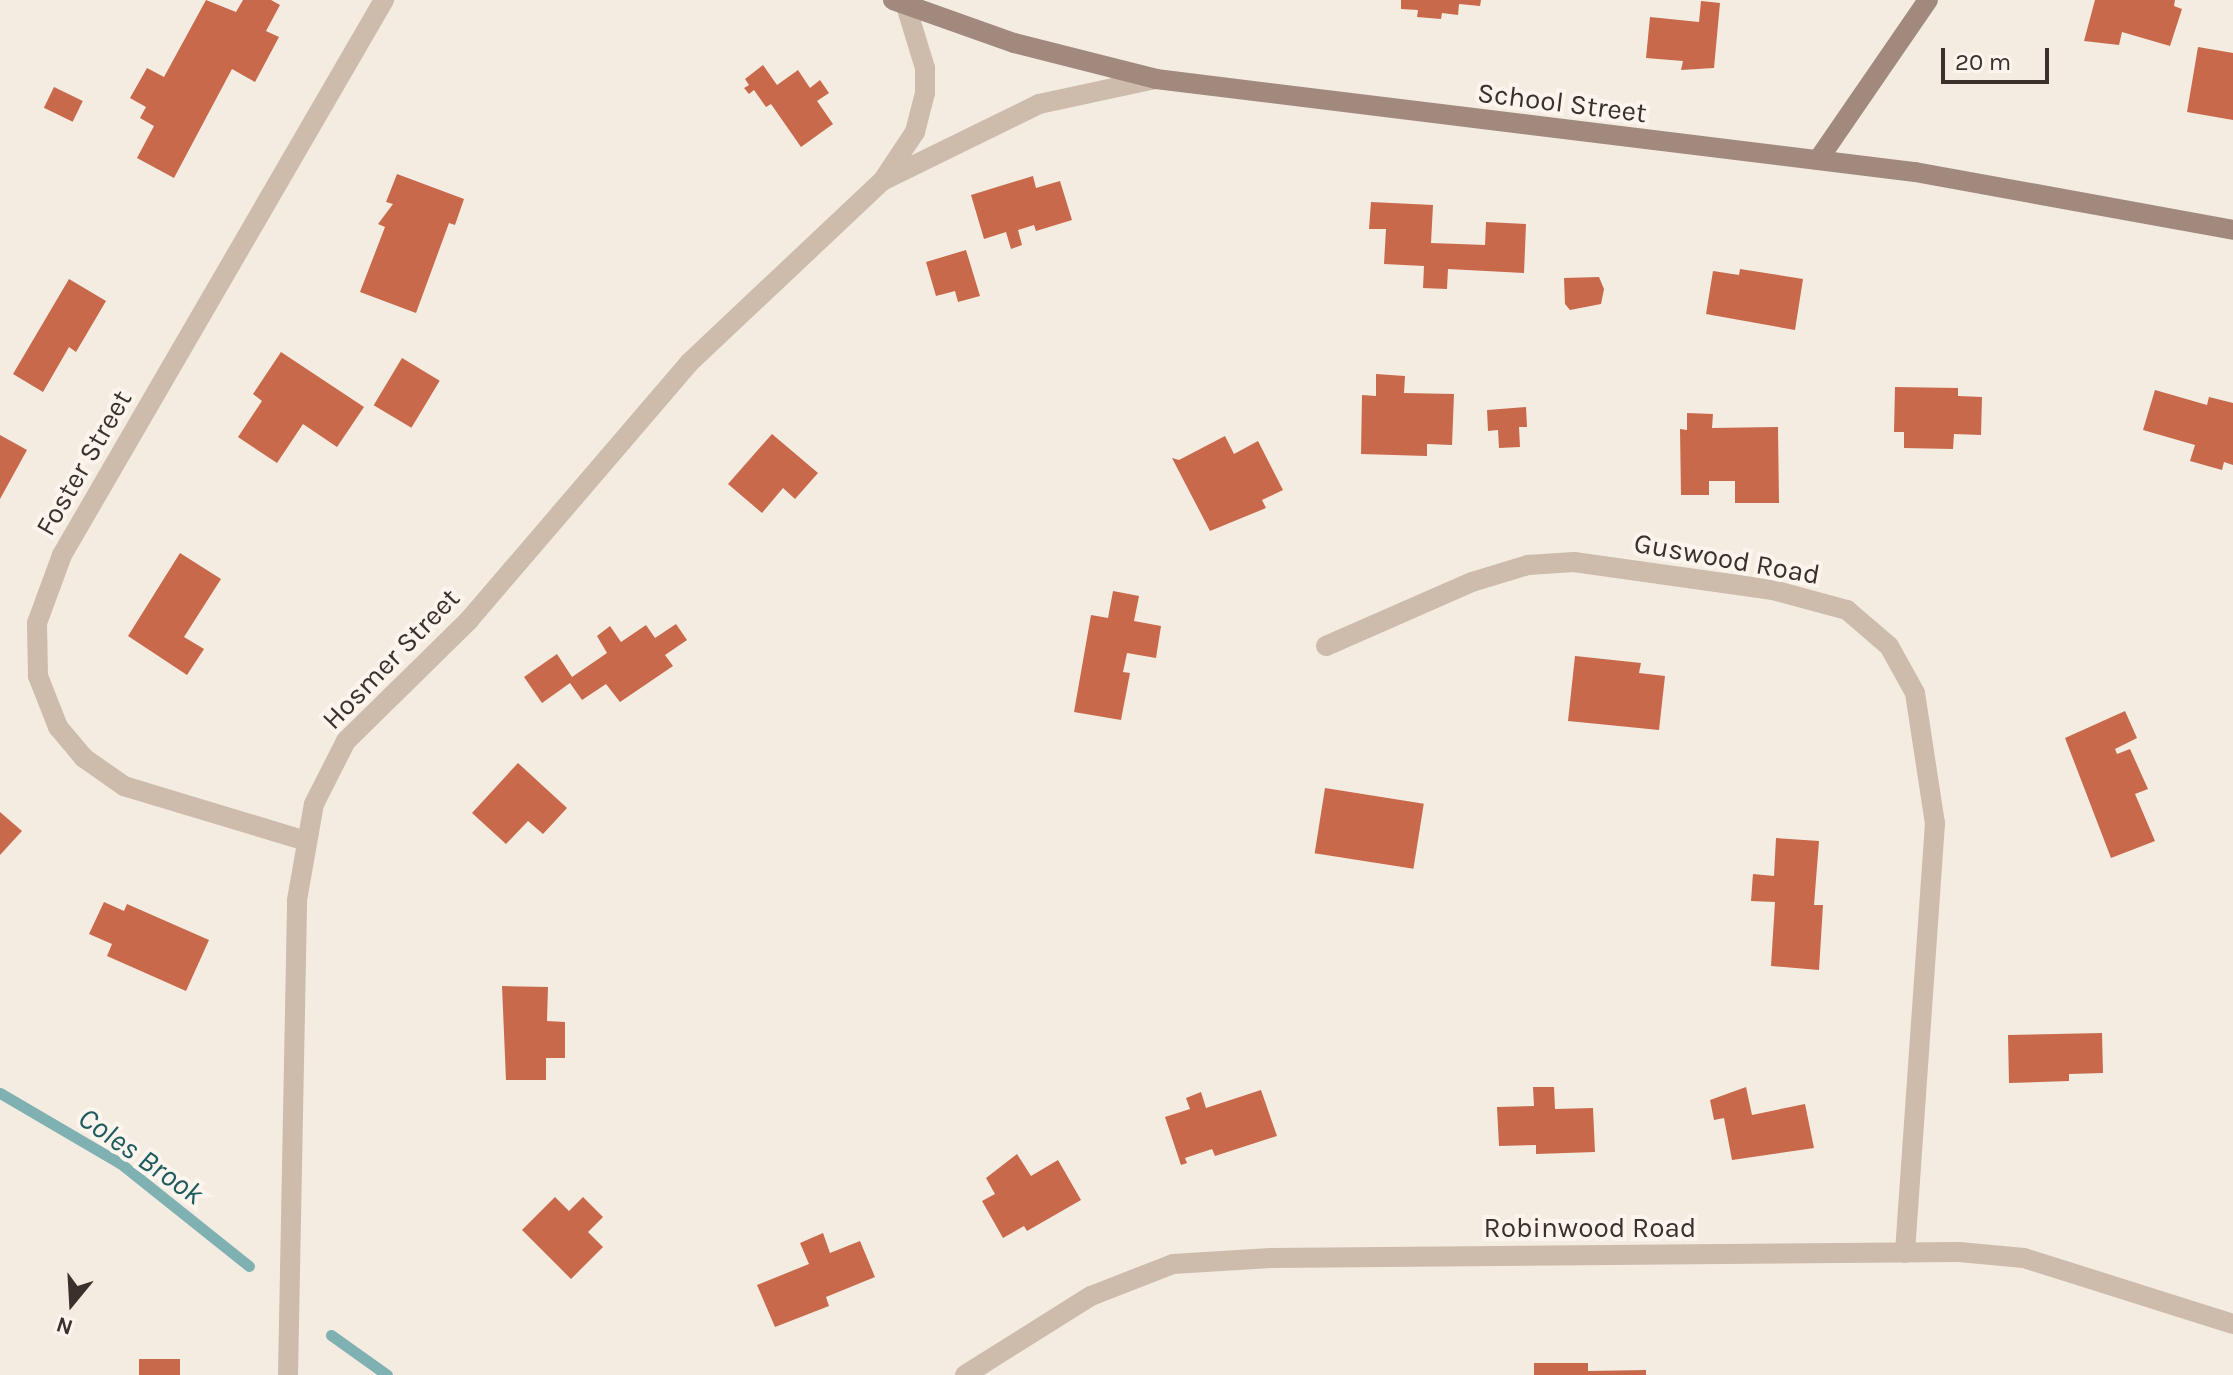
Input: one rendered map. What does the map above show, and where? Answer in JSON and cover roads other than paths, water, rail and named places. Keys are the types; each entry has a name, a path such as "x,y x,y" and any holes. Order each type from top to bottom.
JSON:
{"street":[{"name":"Foster Street","path":"306,841 124,786 84,758 58,727 38,676 37,623 62,555 384,0"},
{"path":"1818,160 1928,0"},
{"name":"Hosmer Street","path":"288,1375 297,900 314,804 346,741 469,620 689,363 882,181 915,132 925,93 925,68 899,3"},
{"name":"School Street","path":"899,3 1014,43 1156,79 1818,160 2090,200 2233,230"},
{"name":"Hosmer Street","path":"882,181 1039,104 1156,79"},
{"name":"Guswood Road","path":"1326,646 1472,582 1528,565 1574,562 1773,590 1847,610 1889,646 1915,693 1935,823 1905,1253"},
{"name":"Robinwood Road","path":"965,1375 1091,1296 1173,1264 1271,1258 1905,1253 2024,1258 2233,1324"}],"waterway":[{"name":"Coles Brook","path":"0,1093 120,1163 249,1266"},
{"name":"Coles Brook","path":"331,1335 387,1375"}]}
